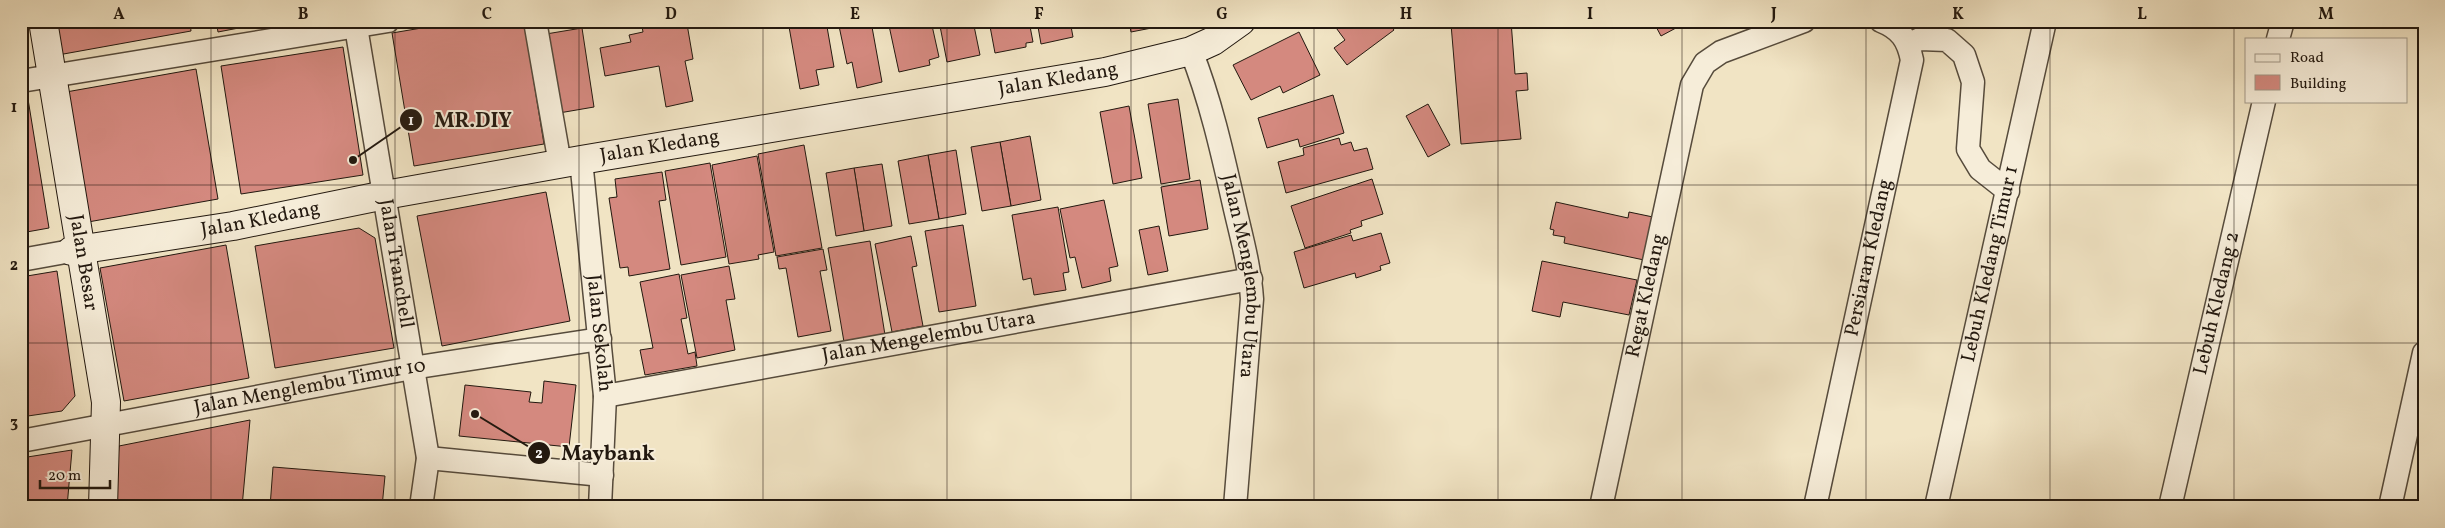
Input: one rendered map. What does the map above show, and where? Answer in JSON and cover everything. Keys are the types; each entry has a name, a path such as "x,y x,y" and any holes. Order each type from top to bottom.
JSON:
{"main road":[{"name":"Jalan Besar","path":"30,21 75,250 91,401 98,427 103,507"},
{"name":"Jalan Besar","path":"41,77 43,21"},
{"name":"Jalan Kledang","path":"75,250 233,226 384,194 1105,72 1191,51 1213,41 1241,21"},
{"name":"Jalan Besar","path":"89,507 93,454 98,427"}],"street":[{"path":"41,77 356,24 388,21"},
{"name":"Jalan Sekolah","path":"535,21 570,162 600,339 605,396 600,507"},
{"name":"Regat Kledang","path":"1601,507 1692,85 1705,63 1721,52 1804,21"},
{"path":"1881,21 1904,35 1909,44 1920,39 1947,40 1964,54 1973,82 1968,149 1980,169 2008,191"},
{"name":"Lebuh Kledang Timur 1","path":"1936,507 2045,21"},
{"path":"2278,38 2282,21"},
{"name":"Jalan Tranchell","path":"356,24 428,458 421,507"},
{"name":"Persiaran Kledang","path":"1815,507 1909,79 1912,60 1909,44"},
{"name":"Jalan Menglembu Utara","path":"1191,51 1206,96 1251,279 1252,299 1235,507"},
{"name":"Lebuh Kledang 2","path":"2170,507 2264,102"},
{"path":"21,260 75,250"},
{"name":"Jalan Mengelembu Utara","path":"605,396 1251,279"},
{"name":"Jalan Menglembu Timur 10","path":"21,441 412,368 600,339"},
{"path":"2390,507 2414,447 2424,353"},
{"path":"428,458 602,475"}],"building":[{"path":"52,21 190,21 191,31 58,55"},
{"path":"216,21 275,21 218,32"},
{"path":"463,21 524,21 544,144 414,166 392,33"},
{"path":"591,21 609,21 609,22 592,25"},
{"path":"641,21 660,21 661,28 687,24 693,59 685,61 693,101 666,107 659,66 605,76 600,48 631,42 629,35 643,32"},
{"path":"788,21 826,21 834,67 816,70 819,85 800,89"},
{"path":"854,21 883,21 883,25 872,27 882,82 857,88 852,62 847,64 839,26"},
{"path":"888,21 931,21 939,57 929,60 930,65 899,72"},
{"path":"939,21 973,21 980,55 947,62"},
{"path":"989,21 1029,21 1033,42 1026,43 1026,47 995,53"},
{"path":"1037,21 1070,21 1073,37 1041,44"},
{"path":"1082,21 1107,21 1083,26"},
{"path":"1129,21 1167,21 1167,25 1131,32"},
{"path":"1331,21 1387,21 1394,30 1347,65 1334,48 1345,40"},
{"path":"1511,21 1515,74 1527,73 1528,90 1516,91 1521,139 1461,144 1451,24"},
{"path":"1653,21 1689,21 1661,36"},
{"path":"582,28 594,107 559,113 546,34"},
{"path":"1299,32 1320,75 1283,93 1280,86 1251,100 1233,65"},
{"path":"343,47 363,175 241,194 221,66"},
{"path":"196,69 218,199 88,222 66,92"},
{"path":"1333,95 1344,133 1300,147 1298,139 1267,148 1258,118"},
{"path":"28,99 49,228 21,233 21,100"},
{"path":"1178,99 1190,179 1161,184 1148,104"},
{"path":"1428,104 1450,145 1428,157 1406,116"},
{"path":"1129,106 1142,178 1113,184 1100,112"},
{"path":"1030,136 1041,200 1011,206 1000,142"},
{"path":"1339,138 1341,145 1351,142 1354,151 1367,148 1373,169 1286,193 1278,162 1304,155 1303,148"},
{"path":"1000,142 1011,206 982,211 971,147"},
{"path":"804,145 822,248 776,256 758,154"},
{"path":"956,150 966,214 939,219 928,155"},
{"path":"928,155 939,219 909,224 898,161"},
{"path":"757,156 774,252 758,255 759,259 729,264 712,165"},
{"path":"710,163 726,257 681,265 665,171"},
{"path":"882,164 892,226 864,231 854,168"},
{"path":"854,168 864,231 836,236 826,173"},
{"path":"662,172 666,200 659,201 670,269 629,276 628,267 620,268 609,198 617,197 615,179"},
{"path":"1372,179 1383,214 1361,221 1362,226 1350,230 1351,233 1305,248 1291,206"},
{"path":"1200,180 1208,229 1169,236 1161,187"},
{"path":"546,192 570,321 442,346 417,216"},
{"path":"1104,200 1118,266 1109,268 1111,281 1082,288 1075,257 1070,258 1060,209"},
{"path":"1556,202 1628,218 1629,212 1653,217 1644,260 1564,243 1565,237 1553,235 1554,230 1550,229"},
{"path":"1058,207 1069,272 1063,273 1066,290 1034,295 1031,278 1023,280 1012,215"},
{"path":"963,225 976,306 939,312 925,231"},
{"path":"1159,226 1168,271 1148,275 1139,230"},
{"path":"359,228 375,238 394,348 275,368 255,246"},
{"path":"1381,233 1390,263 1380,266 1381,270 1356,278 1355,273 1304,288 1294,252 1351,235 1353,241"},
{"path":"911,236 917,266 912,267 923,326 892,332 875,244"},
{"path":"870,241 885,335 844,342 828,248"},
{"path":"226,245 249,378 124,401 100,268"},
{"path":"823,249 827,270 820,271 831,331 798,337 786,268 779,269 777,257"},
{"path":"1542,261 1637,280 1629,315 1563,302 1560,317 1532,311"},
{"path":"729,266 735,299 726,300 735,350 697,358 681,275"},
{"path":"57,271 75,396 62,411 21,417 21,277"},
{"path":"679,274 687,318 681,319 688,354 695,352 697,366 645,375 640,350 653,348 640,282"},
{"path":"544,381 576,385 569,447 459,436 465,385 531,392 529,402 542,403"},
{"path":"250,420 242,507 114,507 119,446"},
{"path":"72,450 67,507 21,507 21,458"},
{"path":"273,467 385,476 382,507 270,507"}],"place":[{"name":"MR.DIY","path":"353,160"},
{"name":"Maybank","path":"475,414"}]}
